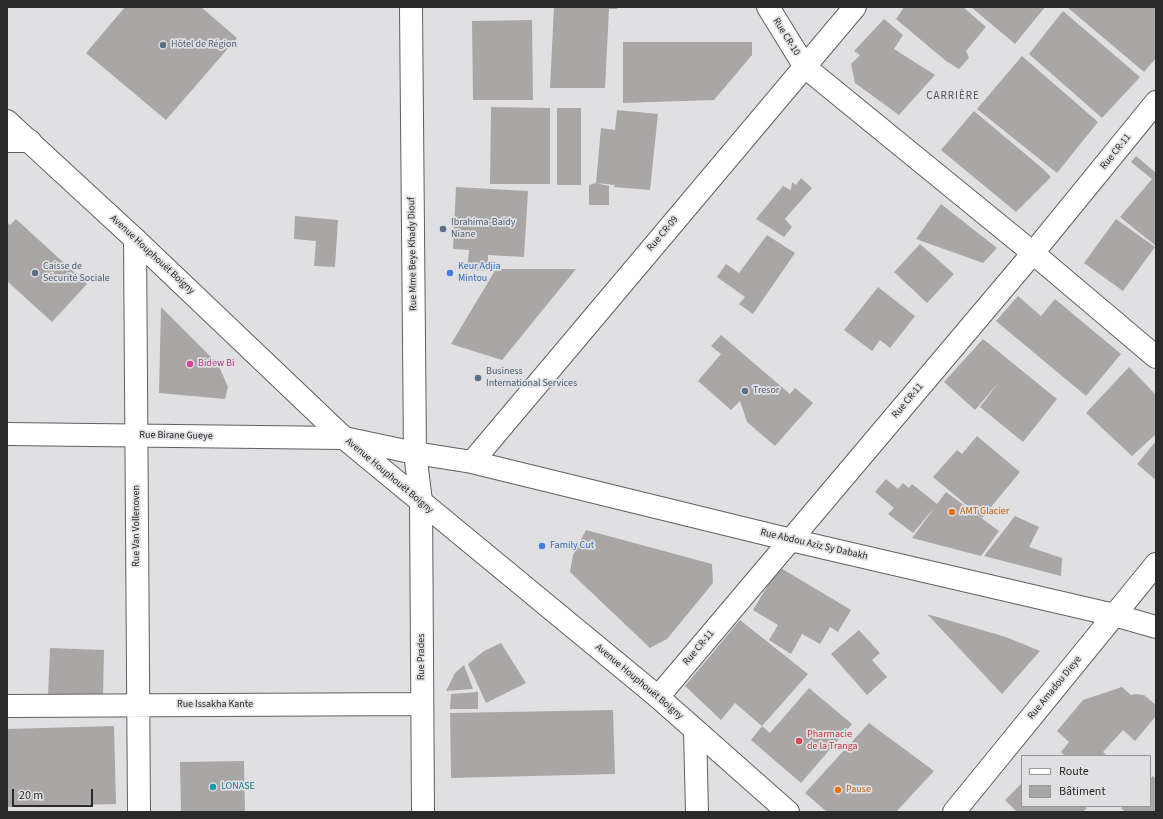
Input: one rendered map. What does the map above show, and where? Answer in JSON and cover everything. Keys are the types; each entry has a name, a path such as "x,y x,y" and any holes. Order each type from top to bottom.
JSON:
{"street":[{"name":"Rue Mme Beye Khady Diouf","path":"411,7 415,453 421,501"},
{"name":"Rue CR-10","path":"768,7 805,67 1033,253 1156,357"},
{"name":"Rue CR-09","path":"472,462 855,7"},
{"name":"Rue CR-11","path":"658,697 1033,253 1156,102"},
{"name":"Avenue Houphouët Boigny","path":"7,121 135,239 344,438 658,697 788,812"},
{"path":"7,141 30,141"},
{"name":"Rue Van Vollenoven","path":"135,239 139,812"},
{"name":"Rue Birane Gueye","path":"7,434 344,438 415,453"},
{"name":"Rue Abdou Aziz Sy Dabakh","path":"415,453 472,462 1156,627"},
{"name":"Rue Prades","path":"421,501 422,812"},
{"name":"Rue Amadou Dieye","path":"954,812 1156,564"},
{"name":"Rue Issakha Kante","path":"7,706 422,704"},
{"path":"696,730 696,812"}],"building":[{"path":"125,7 201,7 237,38 166,120 86,53"},
{"path":"554,7 617,7 617,9 609,9 605,88 550,88"},
{"path":"904,7 963,7 986,27 966,51 969,58 959,69 946,61 896,19"},
{"path":"971,7 1045,7 1015,44"},
{"path":"1067,7 1156,7 1156,58 1144,72"},
{"path":"1063,11 1140,77 1102,118 1029,54"},
{"path":"884,19 903,35 894,49 935,75 899,115 855,83 851,64 860,55 854,51"},
{"path":"532,20 533,100 473,100 472,21"},
{"path":"623,42 752,42 752,55 714,100 623,103"},
{"path":"1022,56 1098,122 1057,173 977,109"},
{"path":"491,107 550,108 550,184 490,184"},
{"path":"557,108 581,108 581,185 557,185"},
{"path":"617,110 658,114 650,190 614,187 615,185 596,183 601,128 615,130"},
{"path":"974,111 1051,177 1016,212 941,150"},
{"path":"1136,156 1156,173 1156,246 1120,217 1152,179 1131,162"},
{"path":"801,178 812,188 785,219 792,227 784,237 756,219 783,186 791,190 792,182 796,185"},
{"path":"596,183 609,186 609,205 589,205 589,185"},
{"path":"456,187 528,191 524,257 488,255 488,271 467,270 469,250 453,249"},
{"path":"941,204 997,248 983,263 916,239"},
{"path":"295,216 338,220 335,267 314,266 316,241 294,239"},
{"path":"16,219 87,284 52,322 7,281 7,222 10,225"},
{"path":"1116,219 1155,247 1123,291 1084,263"},
{"path":"767,235 795,253 753,314 739,304 745,297 717,277 726,264 739,273"},
{"path":"920,244 954,274 927,303 894,272"},
{"path":"496,269 576,269 502,360 451,344"},
{"path":"878,287 915,316 890,348 880,340 872,351 844,330"},
{"path":"1018,296 1041,316 1055,299 1121,354 1086,396 996,321"},
{"path":"161,307 218,364 228,387 225,399 159,393"},
{"path":"721,335 790,394 795,388 813,403 775,446 747,422 740,401 731,410 698,381 721,354 711,346"},
{"path":"983,339 1057,399 1023,442 980,407 999,382 975,410 944,382"},
{"path":"1129,367 1156,395 1156,434 1132,456 1086,413"},
{"path":"977,436 1020,472 982,518 933,477 957,450 962,454"},
{"path":"1156,441 1156,480 1137,464"},
{"name":"AMT Glacier","path":"886,479 898,489 903,483 909,488 912,484 937,504 946,492 999,531 981,556 912,538 935,507 913,533 888,514 894,508 875,492"},
{"path":"1015,516 1039,527 1029,547 1062,558 1061,576 984,556"},
{"path":"586,530 712,564 713,583 667,639 650,648 570,572 573,555"},
{"path":"779,567 851,610 838,632 830,627 820,644 802,634 791,654 769,640 778,625 753,610"},
{"path":"927,614 1006,637 1040,651 1002,694"},
{"path":"740,620 808,674 762,726 735,703 721,720 685,686"},
{"path":"859,630 880,653 872,660 887,677 867,695 831,654"},
{"path":"501,643 526,683 486,703 468,664 484,651"},
{"path":"50,648 104,650 103,698 48,696"},
{"path":"464,665 473,689 446,691 455,673"},
{"path":"1122,687 1131,695 1144,695 1156,705 1156,716 1135,741 1123,730 1103,752 1106,755 1064,755 1061,752 1069,742 1057,731 1083,700"},
{"path":"809,688 852,724 801,783 751,740 762,726 770,733"},
{"path":"478,692 478,709 450,709 451,694"},
{"path":"613,710 615,774 451,778 450,713"},
{"path":"869,723 934,771 896,812 827,812 805,793"},
{"path":"114,726 116,804 7,807 7,729"},
{"name":"LONASE","path":"244,761 245,812 181,812 180,762"},
{"path":"1153,776 1156,779 1156,812 1125,812 1121,808 1122,807 1151,807 1151,778"},
{"path":"1021,784 1021,807 1087,808 1083,812 1017,812 1005,800"}],"place":[{"name":"Hôtel de Région","path":"163,45"},
{"name":"Ibrahima-Baïdy Niane","path":"443,229"},
{"name":"Caisse de Sécurité Sociale","path":"35,273"},
{"name":"Keur Adjia Mintou","path":"450,273"},
{"name":"Bidew Bi","path":"190,364"},
{"name":"Business International Services","path":"478,378"},
{"name":"Tresor","path":"745,391"},
{"name":"AMT Glacier","path":"952,512"},
{"name":"Family Cut","path":"542,546"},
{"name":"Pharmacie de la Tranga","path":"799,741"},
{"name":"LONASE","path":"213,787"},
{"name":"Pause","path":"838,790"}],"district":[{"name":"CARRIÈRE","path":"953,97"}]}
